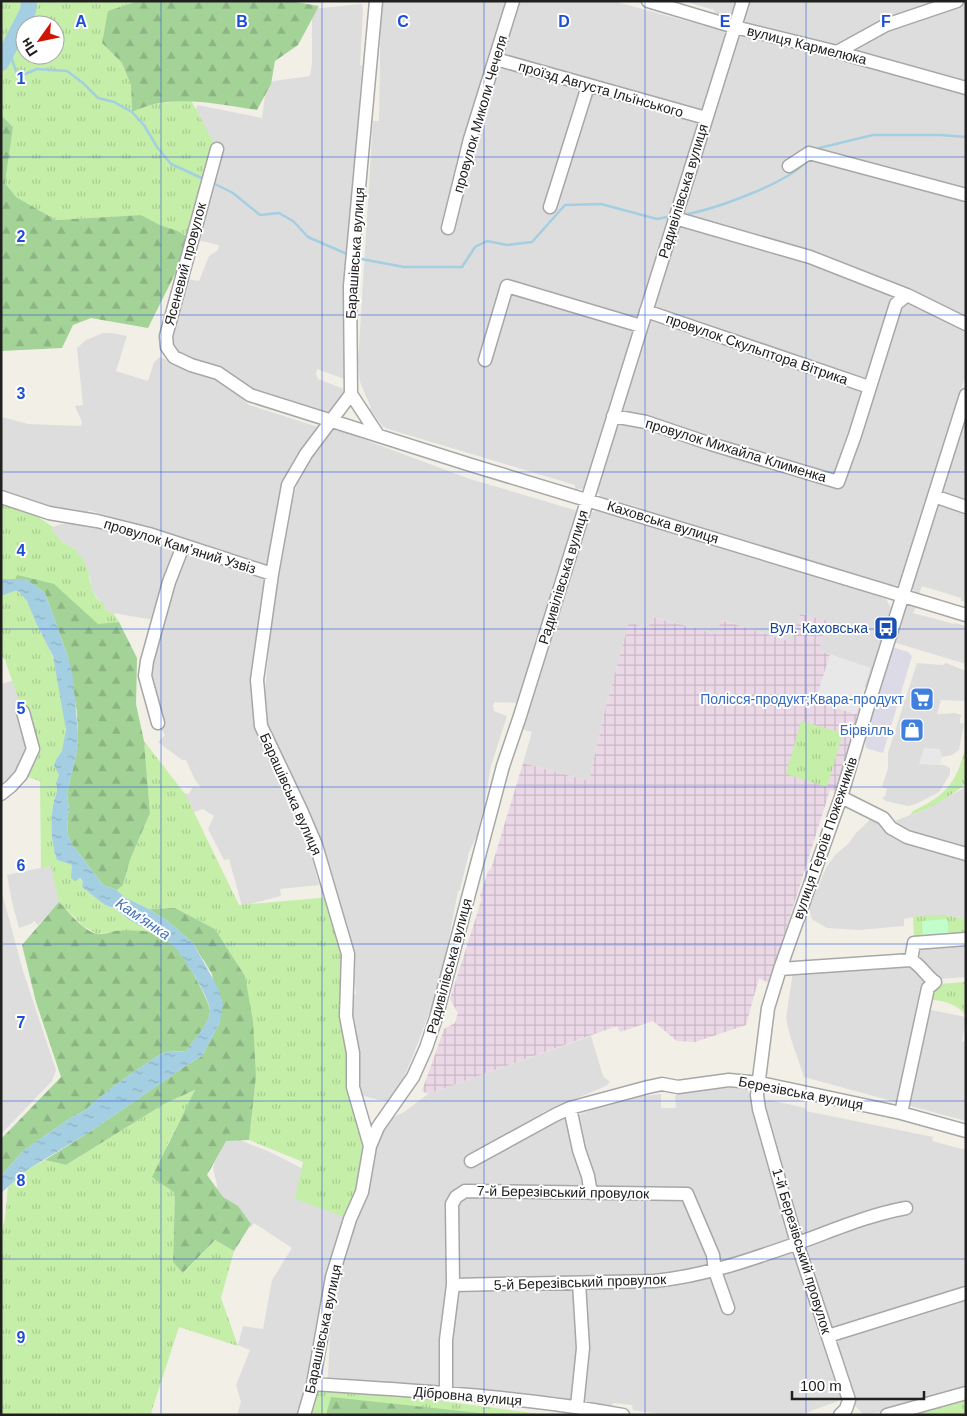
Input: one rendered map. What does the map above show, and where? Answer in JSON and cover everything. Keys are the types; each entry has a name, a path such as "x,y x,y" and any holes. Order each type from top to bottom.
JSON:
{"street":[{"name":"Барашівська вулиця","path":"304,1415 313,1384 332,1277 350,1219 362,1192 370,1146 353,1087 353,1053 346,1016 348,954 316,845 261,726 257,680 272,574 288,485 306,454 351,394 350,286 376,1"},
{"name":"провулок Миколи Чечеля","path":"448,228 470,139 513,1"},
{"name":"вулиця Кармелюка","path":"648,1 735,27 837,52 966,88"},
{"name":"Радивілівська вулиця","path":"370,1146 382,1121 413,1077 426,1048 436,1018 502,766 520,716 743,1"},
{"path":"837,52 886,25 955,1"},
{"name":"проїзд Августа Ільїнського","path":"496,59 706,118"},
{"path":"550,207 588,86"},
{"name":"Ясеневий провулок","path":"217,149 166,336 167,347 174,357 191,365 218,373 250,395 331,421"},
{"path":"789,166 809,153 966,195"},
{"path":"675,218 810,257 907,294 966,324"},
{"path":"485,360 507,286 641,326"},
{"name":"провулок Михайла Клименка","path":"613,416 646,422 711,444 838,482 855,435 896,304 907,294"},
{"name":"провулок Скульптора Вітрика","path":"646,311 869,387"},
{"path":"351,394 378,435"},
{"name":"вулиця Героїв Пожежників","path":"760,1083 768,1008 841,797 966,394"},
{"name":"Каховська вулиця","path":"331,421 966,614"},
{"path":"934,496 966,507"},
{"name":"провулок Камʼяний Узвіз","path":"1,498 49,513 97,521 149,534 272,574"},
{"path":"158,723 145,676 147,661 169,582 183,546"},
{"path":"1,794 21,775 33,750 24,712"},
{"path":"841,797 883,818 891,828 908,837 966,854"},
{"path":"911,960 914,942 966,939"},
{"path":"780,969 911,960 916,963 928,978 935,982 928,988 901,1113"},
{"name":"Березівська вулиця","path":"471,1160 570,1108 648,1086 662,1084 678,1087 729,1080 760,1083 901,1113 966,1131"},
{"name":"1-й Березівський провулок","path":"760,1083 758,1095 759,1109 797,1243 849,1400 846,1409 840,1415"},
{"path":"570,1108 591,1193"},
{"path":"360,1110 370,1122 382,1121"},
{"name":"7-й Березівський провулок","path":"446,1393 446,1340 453,1285 452,1204 465,1191 687,1194 713,1255 715,1271 728,1308"},
{"name":"5-й Березівський провулок","path":"453,1285 654,1281 681,1278 715,1271 873,1215 906,1208"},
{"path":"576,1406 583,1348 579,1283"},
{"path":"828,1336 966,1293"},
{"name":"Дібровна вулиця","path":"313,1384 446,1393 576,1406 623,1415"},
{"path":"887,1415 966,1392"}],"shaded area":[{"path":"381,1 613,1 705,26 707,22 726,30 727,33 586,486 583,489 575,489 575,485 388,429 383,427 370,409 360,382 358,361 373,121 379,121"},
{"path":"684,1 738,1 732,16 729,17 715,13 714,10"},
{"path":"747,1 966,1 966,83 748,25 743,22"},
{"path":"362,4 360,65 362,66 357,131 360,132 346,376 344,379 317,369 316,374 318,379 347,390 335,414 280,399 244,385 173,351 171,325 187,279 199,281 209,256 218,250 219,245 197,240 181,172 197,105 262,118 267,82 310,76 312,63 312,9"},
{"path":"741,33 966,93 966,374 907,562 896,586 602,497 596,487 736,36"},
{"path":"103,333 127,336 116,371 148,381 154,362 160,357 193,372 213,378 230,387 249,405 321,428 282,496 266,565 247,561 89,510 87,514 37,504 1,493 2,417 28,424 81,426 82,422 75,406 83,405 77,348 86,340"},
{"path":"966,414 966,602 961,601 961,598 922,586 919,595 912,589"},
{"path":"333,428 470,479 578,511 519,703 495,702 493,706 494,711 507,716 491,766 477,835 469,852 460,890 458,891 443,969 418,1043 401,1084 391,1101 356,1094 359,1047 352,1016 352,996 356,994 353,966 326,866 325,850 322,849 268,726 263,710 273,610 292,502 299,477"},
{"path":"597,510 807,571 886,599 891,608 867,688 864,687 870,668 820,651 827,621 792,642 722,620 717,634 653,617 648,629 629,623 606,706 589,781 523,763 532,732 521,729 588,514"},
{"path":"77,523 95,526 106,531 158,541 175,549 154,620 105,610 91,588 90,575 77,550 62,542 52,530 53,527 61,524"},
{"path":"190,552 263,576 255,704 280,778 310,846 319,885 280,889 281,896 242,906 229,859 224,860 208,829 214,816 203,809 194,812 191,819 162,789 189,794 193,787 201,788 186,760 182,760 158,742 165,735 161,729 149,688 147,669 183,556"},
{"path":"912,605 916,607 913,613 966,626 966,664 893,642 904,611 907,606"},
{"path":"800,614 828,621 820,651 830,655 816,701 855,714 861,697 864,698 835,791 830,790 769,983 759,978 746,1025 695,1042 677,1041 653,1021 620,1032 617,1026 428,1094 422,1091 444,1029 455,1023 458,1013 450,999 482,898 480,896 488,871 491,869 523,763 589,781 606,706 629,622 648,629 652,617 717,634 721,620 792,642"},
{"path":"892,647 908,652 912,656 883,753 866,748 865,738"},
{"path":"830,655 870,668 856,714 815,701"},
{"path":"917,663 943,665 946,663 966,671 966,701 941,700 937,714 955,713 962,715 960,723 964,724 959,750 952,755 942,757 940,753 919,764 944,765 950,768 950,774 939,792 908,806 886,801 882,798 885,796 887,789 882,787 888,768 888,753"},
{"path":"15,680 25,709 32,755 1,790 1,684"},
{"path":"924,748 940,749 942,757 940,764 919,764"},
{"path":"966,787 966,919 946,915 923,915 904,919 904,926 859,930 827,928 813,920 809,908 826,868 835,855 874,816 889,829 897,820 924,810"},
{"path":"54,865 63,903 52,910 38,925 34,921 19,928 7,875"},
{"path":"1,889 23,971 56,1070 52,1081 1,1134"},
{"path":"966,942 966,977 939,979 925,972 918,950"},
{"path":"911,964 925,981 921,1006 926,1009 966,1017 962,1041 966,1042 966,1121 804,1077 786,1018 793,972"},
{"path":"591,1036 603,1076 610,1082 606,1086 543,1112 547,1123 564,1115 575,1117 599,1107 643,1096 661,1094 661,1108 676,1108 675,1097 678,1093 715,1087 747,1089 752,1100 843,1399 800,1415 668,1415 633,1410 632,1405 613,1403 612,1406 552,1396 441,1386 439,1388 328,1377 331,1315 341,1264 368,1161 386,1121 404,1112 428,1094"},
{"path":"770,1100 805,1108 806,1111 933,1137 932,1141 966,1150 966,1392 871,1414 863,1414 855,1406 802,1241 763,1102"},
{"path":"227,1135 270,1152 311,1173 354,1200 304,1415 237,1415 241,1402 236,1385 250,1350 238,1345 243,1326 263,1329 272,1280 292,1248 254,1223 251,1227 226,1213 217,1196 217,1184 213,1168"}],"green space":[{"path":"1,1 138,1 109,11 102,43 122,63 131,85 132,111 146,105 191,100 217,149 192,240 178,231 160,225 141,215 56,220 16,197 5,183 13,127 1,115"},
{"path":"138,1 290,1 319,6 298,45 275,61 271,84 257,110 209,103 178,101 147,106 132,112 131,85 122,63 102,43 108,11"},
{"path":"1,115 13,127 5,183 16,197 56,220 141,215 160,225 178,231 192,240 148,328 91,318 73,325 62,348 1,351"},
{"path":"1,503 28,510 53,527 52,530 62,542 77,550 90,575 91,584 96,596 100,602 103,601 105,610 113,613 119,622 98,625 53,584 1,579"},
{"path":"17,575 54,584 98,624 119,622 137,658 136,704 144,741 150,813 130,860 123,885 117,890 103,885 71,843 68,834 67,818 69,810 67,793 77,751 78,735 77,713 68,657 45,593 34,585 15,580"},
{"path":"15,591 26,599 31,608 54,661 62,697 66,733 64,746 57,758 59,775 56,783 57,791 52,819 52,840 57,860 72,865 72,873 83,882 82,887 105,905 115,909 128,919 153,933 118,931 97,934 83,926 59,902 51,866 41,868 40,781 21,775 33,749 23,712 5,660 1,654 1,596"},
{"path":"801,721 843,733 827,787 786,774"},
{"path":"144,741 185,794 239,905 331,897 348,954 346,1016 370,1146 350,1219 295,1199 303,1162 249,1140 256,1077 245,976 215,929 175,908 149,909 124,897 117,890 123,885 130,860 150,813"},
{"path":"966,745 966,784 939,802 910,815 949,786 959,769"},
{"path":"59,902 81,925 91,932 104,934 115,931 146,931 154,933 169,942 181,953 203,992 209,1007 209,1017 204,1028 187,1051 165,1052 150,1061 115,1085 84,1111 72,1117 23,1151 1,1176 1,1139 61,1077 36,1002 22,945"},
{"path":"175,908 215,929 245,976 253,1021 256,1077 249,1140 226,1141 207,1175 223,1197 238,1206 251,1224 234,1251 215,1240 183,1273 173,1262 175,1193 152,1177 195,1090 164,1104 66,1165 45,1160 202,1056 220,1022 212,974 193,943 170,923 149,909"},
{"path":"946,915 966,919 966,936 914,939 913,917"},
{"path":"947,919 949,937 923,938 922,921"},
{"path":"966,982 966,1016 954,1005 928,999 938,984"},
{"path":"196,1090 167,1145 175,1193 173,1262 184,1273 215,1240 234,1251 221,1298 238,1346 179,1327 151,1413 154,1415 1,1415 1,1234 5,1218 8,1187 27,1170 45,1160 66,1165 164,1104"},
{"path":"313,1384 547,1415 304,1415"},
{"path":"966,1396 966,1415 904,1415"},
{"path":"331,1397 498,1415 326,1415"}],"water":[{"path":"1,579 26,579 45,593 68,657 73,677 78,735 77,751 67,793 69,810 67,818 68,834 71,843 103,885 117,890 124,897 149,909 170,923 193,943 219,990 223,1005 220,1022 202,1056 91,1131 27,1170 1,1193 1,1176 23,1151 72,1117 84,1111 115,1085 150,1061 165,1052 187,1051 207,1021 210,1011 201,986 172,944 128,919 116,909 105,905 82,887 83,882 80,878 75,881 71,878 72,865 57,860 52,840 52,819 57,792 56,783 59,775 54,765 62,751 66,730 53,656 27,601 19,592 15,591 1,596"}],"waterway":[{"name":"Кам'янка","path":"1,63 28,11 29,1"},
{"path":"8,48 18,77 37,69 67,71 98,98 114,102 132,112 144,125 157,147 171,164 206,180"},
{"path":"817,150 873,135 966,137"},
{"path":"682,215 712,208 748,195 797,170 807,161"},
{"path":"213,183 233,193 260,215 279,213 293,221 308,237 349,255"},
{"path":"356,258 404,267 462,267 475,247 487,241 507,245 532,242 565,205 601,204 657,219 672,216"}],"place":[{"name":"Вул. Каховська","path":"886,628"},
{"name":"Полісся-продукт;Квара-продукт","path":"922,699"},
{"name":"Бірвілль","path":"912,730"}]}
